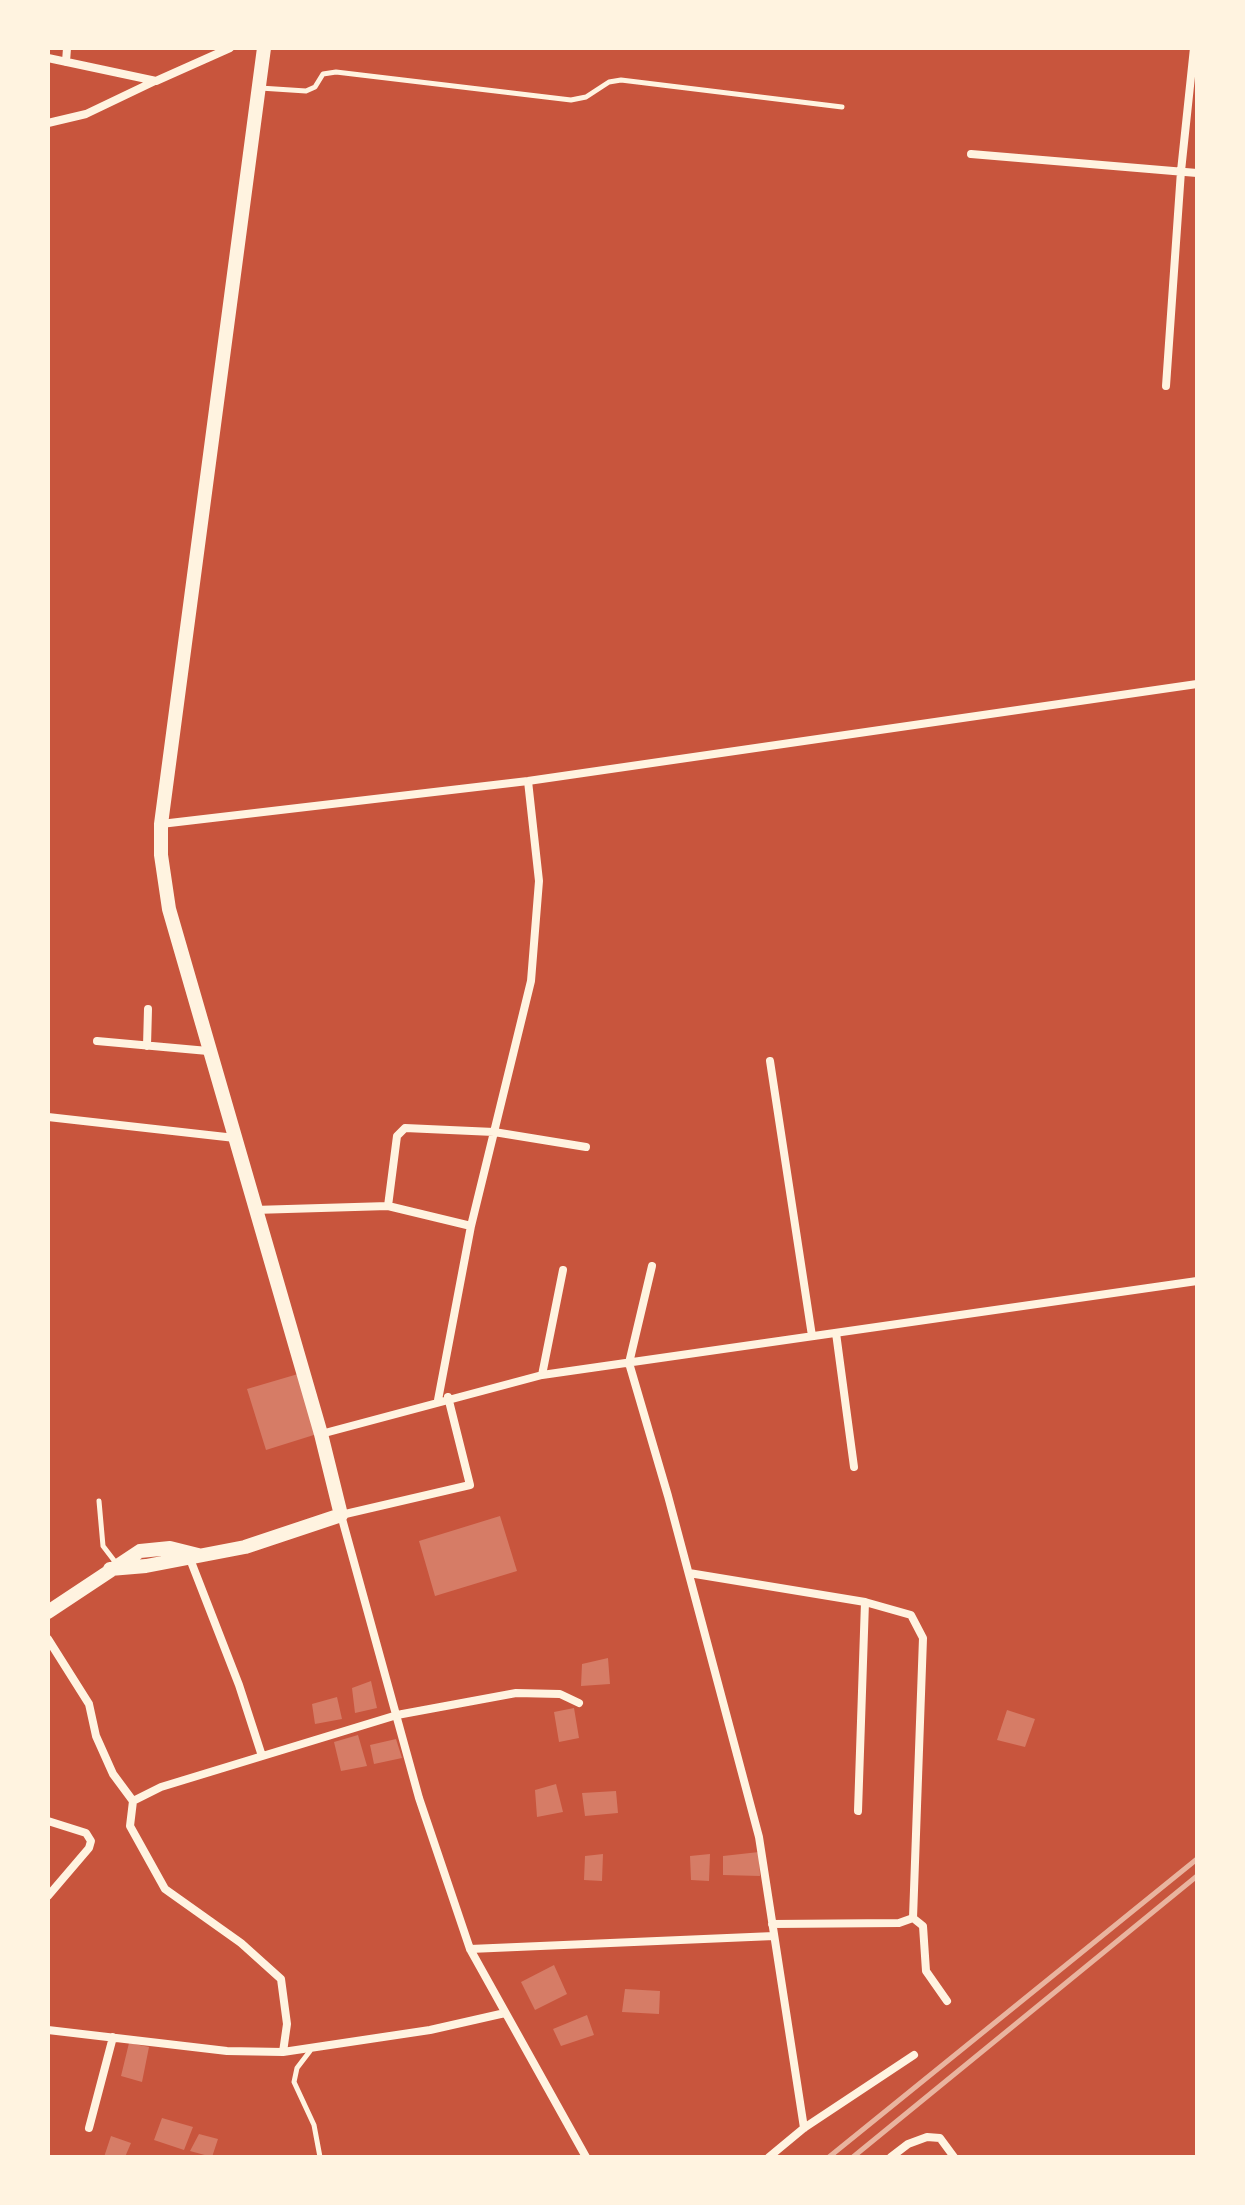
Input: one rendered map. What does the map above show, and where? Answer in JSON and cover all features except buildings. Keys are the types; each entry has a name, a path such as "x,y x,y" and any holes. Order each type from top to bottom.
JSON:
{"street":[{"path":"66,62 67,48"},
{"path":"48,123 86,114 230,48"},
{"path":"264,48 161,824 162,875 208,1051 321,1434 419,1798 470,1949 586,2157"},
{"path":"1166,386 1181,171 1194,48"},
{"path":"48,58 156,81"},
{"path":"971,154 1197,173"},
{"path":"161,824 528,781 1197,684"},
{"path":"48,1612 114,1566 194,1557 271,1540 341,1515 470,1485 443,1399 471,1226 531,981 539,881 528,781"},
{"path":"147,1046 148,1009"},
{"path":"97,1041 208,1051"},
{"path":"770,1061 812,1336"},
{"path":"48,1117 235,1138"},
{"path":"388,1206 397,1136 405,1128 494,1132 586,1147"},
{"path":"254,1210 388,1206 471,1226"},
{"path":"652,1266 629,1363 759,1837 804,2128"},
{"path":"542,1375 563,1270"},
{"path":"321,1434 542,1375 1197,1281"},
{"path":"836,1333 854,1467"},
{"path":"194,1557 262,1756"},
{"path":"689,1573 865,1602 911,1615 923,1638 913,1918"},
{"path":"858,1811 865,1602"},
{"path":"48,1639 89,1704 96,1736 113,1774 133,1801 130,1826 165,1889 241,1943 281,1979 287,2024 283,2052"},
{"path":"133,1801 161,1787 397,1715 516,1693 560,1694 579,1703"},
{"path":"48,1821 86,1833 91,1841 89,1848 48,1896"},
{"path":"772,1924 899,1923 913,1918"},
{"path":"913,1918 923,1926 926,1971 947,2001"},
{"path":"470,1949 774,1936"},
{"path":"48,2030 227,2051 310,2051 505,2013"},
{"path":"89,2128 113,2037"},
{"path":"769,2157 804,2128 914,2055"},
{"path":"891,2157 908,2144 927,2137 940,2138 954,2157"},
{"path":"907,2157 908,2144"}],"lane":[{"path":"259,87 306,91 315,87 323,74 336,72 571,100 586,97 609,82 621,80 842,107"},
{"path":"99,1501 103,1546 114,1566"},
{"path":"310,2051 297,2068 294,2082 314,2125 320,2157"}],"railway":[{"path":"829,2157 1197,1859"},
{"path":"853,2157 1197,1876"}]}
